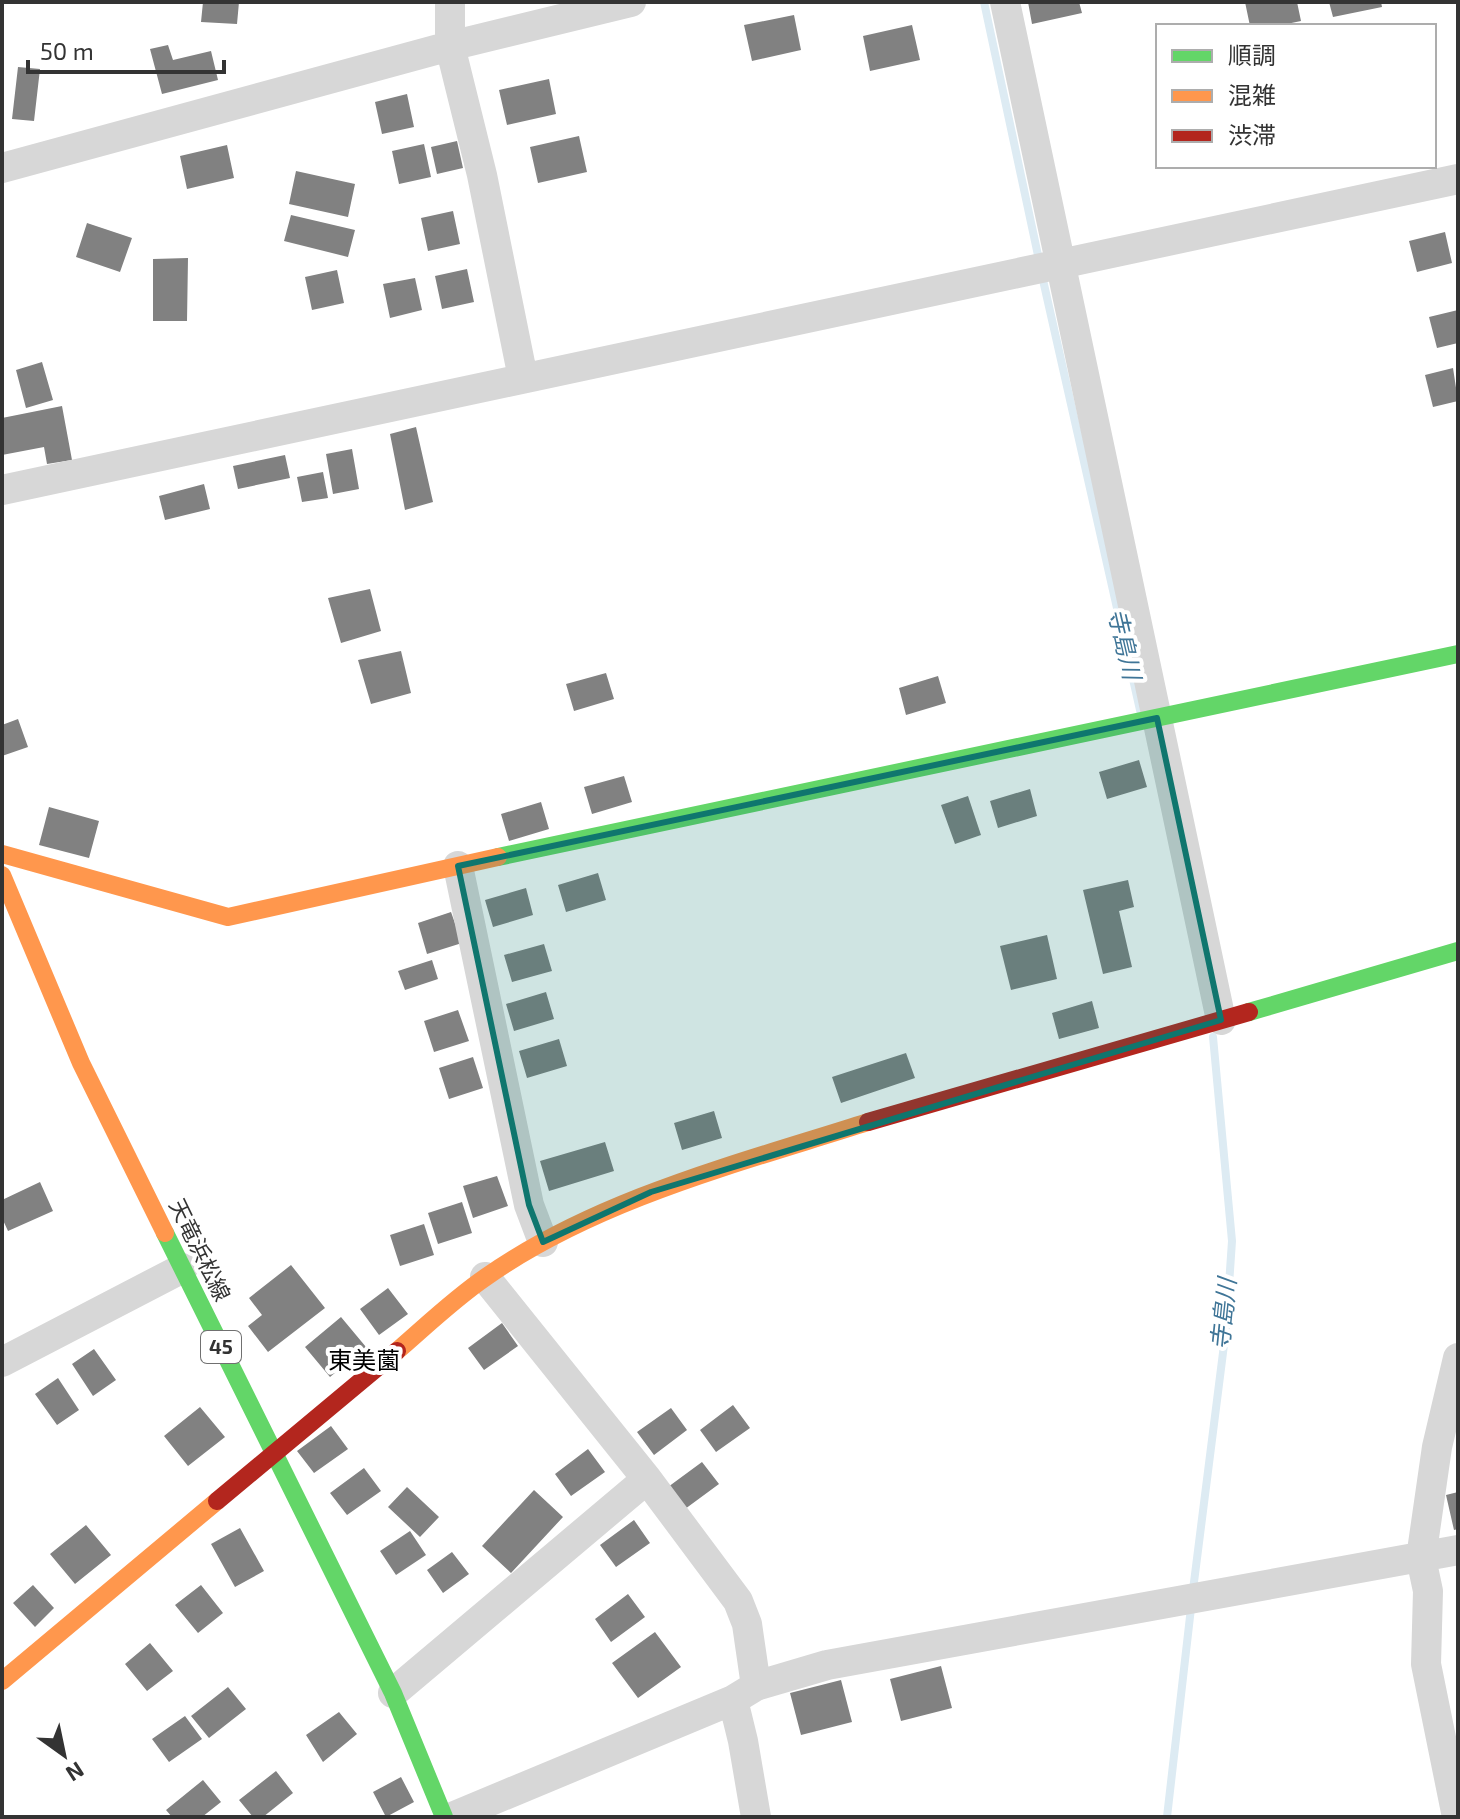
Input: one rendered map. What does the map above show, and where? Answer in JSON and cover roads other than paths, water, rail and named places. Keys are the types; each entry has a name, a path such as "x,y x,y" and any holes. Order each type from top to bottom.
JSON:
{"street":[{"path":"450,2 450,46 482,175 523,378"},
{"path":"2,168 450,46 631,2"},
{"path":"1005,2 1061,265 1147,720 1221,1020"},
{"path":"2,490 1458,179"},
{"path":"2,854 228,917 1458,654"},
{"path":"458,866 529,1205 543,1242"},
{"name":"天竜浜松線","path":"2,875 81,1063 393,1693 444,1817"},
{"path":"2,1681 485,1277 543,1242 651,1192 870,1121 1458,951"},
{"path":"2,1362 183,1268"},
{"path":"485,1277 647,1479 738,1601 747,1624 743,1741 756,1817"},
{"path":"1457,1817 1426,1664 1428,1591 1421,1558 1437,1447 1458,1358"},
{"path":"393,1693 647,1479"},
{"path":"452,1817 744,1693 827,1665 1458,1550"}],"waterway":[{"name":"寺島川","path":"984,2 1039,260"},
{"name":"寺島川","path":"1043,280 1140,710"},
{"name":"寺島川","path":"1193,1590 1226,1329 1232,1241 1213,1037"},
{"name":"寺島川","path":"1167,1817 1191,1608"}],"district":[{"name":"東美薗","path":"364,1361"}]}
